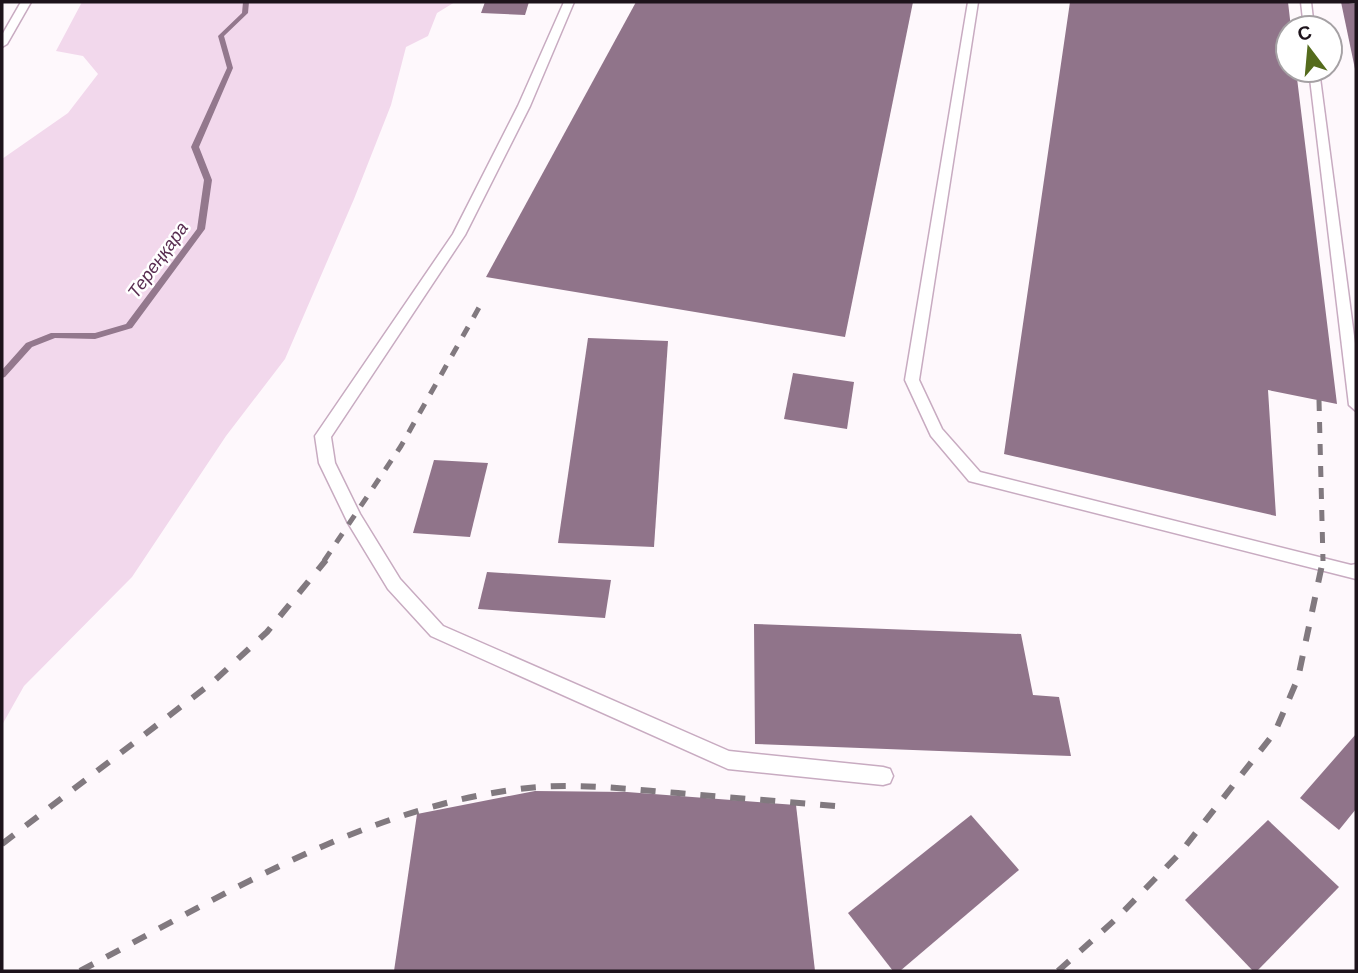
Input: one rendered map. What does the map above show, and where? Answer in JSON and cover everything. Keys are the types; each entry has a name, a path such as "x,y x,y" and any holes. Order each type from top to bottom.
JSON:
{"lane":[{"path":"2,44 26,2"},
{"path":"569,2 524,106 459,235 323,436 327,463 354,518 394,584 436,631 728,760 883,776"},
{"path":"973,2 912,380 936,432 975,477 1353,573 1356,571"},
{"path":"1316,84 1356,405"}],"shaded area":[{"path":"82,2 455,2 437,13 428,36 406,47 391,105 285,359 226,436 132,577 24,686 2,725 2,159 68,113 98,74 83,56 56,51"}],"building":[{"path":"485,2 529,2 525,15 481,13"},
{"path":"636,2 913,2 845,337 486,277"},
{"path":"1070,2 1288,2 1289,14 1274,14 1274,84 1298,84 1337,404 1268,390 1276,516 1004,454"},
{"path":"1341,2 1356,4 1355,69 1344,14"},
{"path":"588,338 668,341 654,547 558,543"},
{"path":"793,373 854,382 847,429 784,419"},
{"path":"434,460 488,463 470,537 413,533"},
{"path":"487,572 611,580 605,618 478,609"},
{"path":"754,624 1021,634 1033,695 1059,697 1071,756 755,744"},
{"path":"1356,734 1356,809 1339,830 1300,798"},
{"path":"535,791 627,792 796,805 815,971 394,971 417,814"},
{"path":"971,815 1019,870 900,971 893,971 848,913"},
{"path":"1268,820 1339,887 1257,971 1253,971 1185,900"}],"waterway":[{"name":"Тереңқара","path":"2,375 29,345 54,335 95,336 129,326 201,229 208,180 195,147 230,68 221,36 245,13 246,2"}],"railway":[{"path":"324,561 401,446 481,304"},
{"path":"1319,400 1323,560"},
{"path":"2,844 213,682 267,632 326,560"},
{"path":"1058,971 1117,918 1180,853 1275,732 1298,678 1323,560"},
{"path":"80,971 292,860 347,836 460,800 519,789 579,786 847,807"}]}
